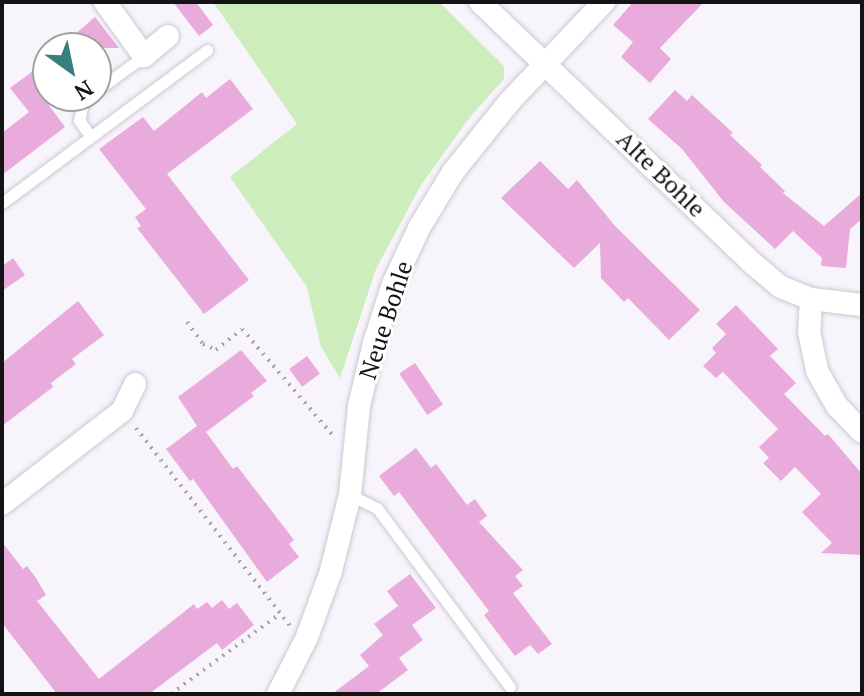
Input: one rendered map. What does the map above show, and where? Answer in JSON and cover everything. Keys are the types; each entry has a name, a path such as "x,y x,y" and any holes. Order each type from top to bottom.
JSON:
{"street":[{"path":"105,2 144,56 168,36"},
{"name":"Alte Bohle","path":"480,2 751,262 781,287 811,299 862,305"},
{"name":"Neue Bohle","path":"278,694 307,637 331,571 350,495 359,406 374,343 393,284 419,228 453,172 545,64 604,2"},
{"path":"811,299 809,332 817,371 837,406 862,432"},
{"path":"2,504 122,411 135,384"}],"lane":[{"path":"2,203 207,50"},
{"path":"112,79 144,56"},
{"path":"81,112 79,120 90,136"},
{"path":"350,495 377,508 510,687"}],"path":[{"path":"187,322 203,344 216,350 242,329 332,436 356,454"},
{"path":"122,411 278,615 307,637"},
{"path":"171,694 278,615"}],"green space":[{"path":"213,2 439,2 504,66 504,79 470,117 421,185 376,269 340,378 321,347 307,287 230,177 297,124"}],"building":[{"path":"173,2 196,2 213,25 199,36"},
{"path":"633,2 704,2 660,48 671,59 650,83 621,57 633,42 613,25"},
{"path":"95,17 107,32 78,32"},
{"path":"32,72 32,112 54,112 65,127 2,175 2,133 29,112 10,88"},
{"path":"230,79 253,109 167,174 249,280 204,314 137,228 141,226 135,217 146,209 99,149 143,117 154,131 202,92 206,98"},
{"path":"675,90 687,101 692,95 733,133 730,135 762,165 760,167 785,191 783,193 824,226 862,193 862,219 850,229 846,268 821,266 822,258 793,231 775,249 724,202 682,149 648,119"},
{"path":"540,161 568,189 577,180 616,227 700,310 669,340 628,298 624,302 601,278 600,243 574,268 501,198"},
{"path":"13,258 25,275 2,291 2,266"},
{"path":"78,301 104,335 72,359 76,364 51,383 53,387 2,426 2,363"},
{"path":"736,305 778,349 770,356 796,383 784,394 825,436 828,434 862,474 862,555 821,553 832,543 802,512 821,494 795,467 781,481 763,463 769,458 759,447 778,429 723,372 716,378 703,366 716,353 712,348 726,334 716,324"},
{"path":"241,350 267,381 251,393 254,396 206,432 233,469 237,466 294,540 289,544 299,557 267,582 193,479 190,481 166,449 197,426 178,397"},
{"path":"307,356 320,374 302,387 289,369"},
{"path":"415,363 443,404 427,415 399,374"},
{"path":"416,448 431,468 436,464 467,505 475,499 487,516 479,522 523,570 515,576 523,586 513,593 552,644 538,654 530,645 515,656 484,615 489,611 399,492 394,496 379,476"},
{"path":"2,542 23,569 27,566 36,578 46,595 37,601 99,679 194,604 197,609 207,602 212,608 222,600 229,609 237,603 254,625 222,650 217,643 149,694 57,694 2,623"},
{"path":"410,574 436,608 412,625 423,640 399,658 408,670 376,694 332,694 369,666 360,655 383,635 374,624 398,606 387,591"}]}
